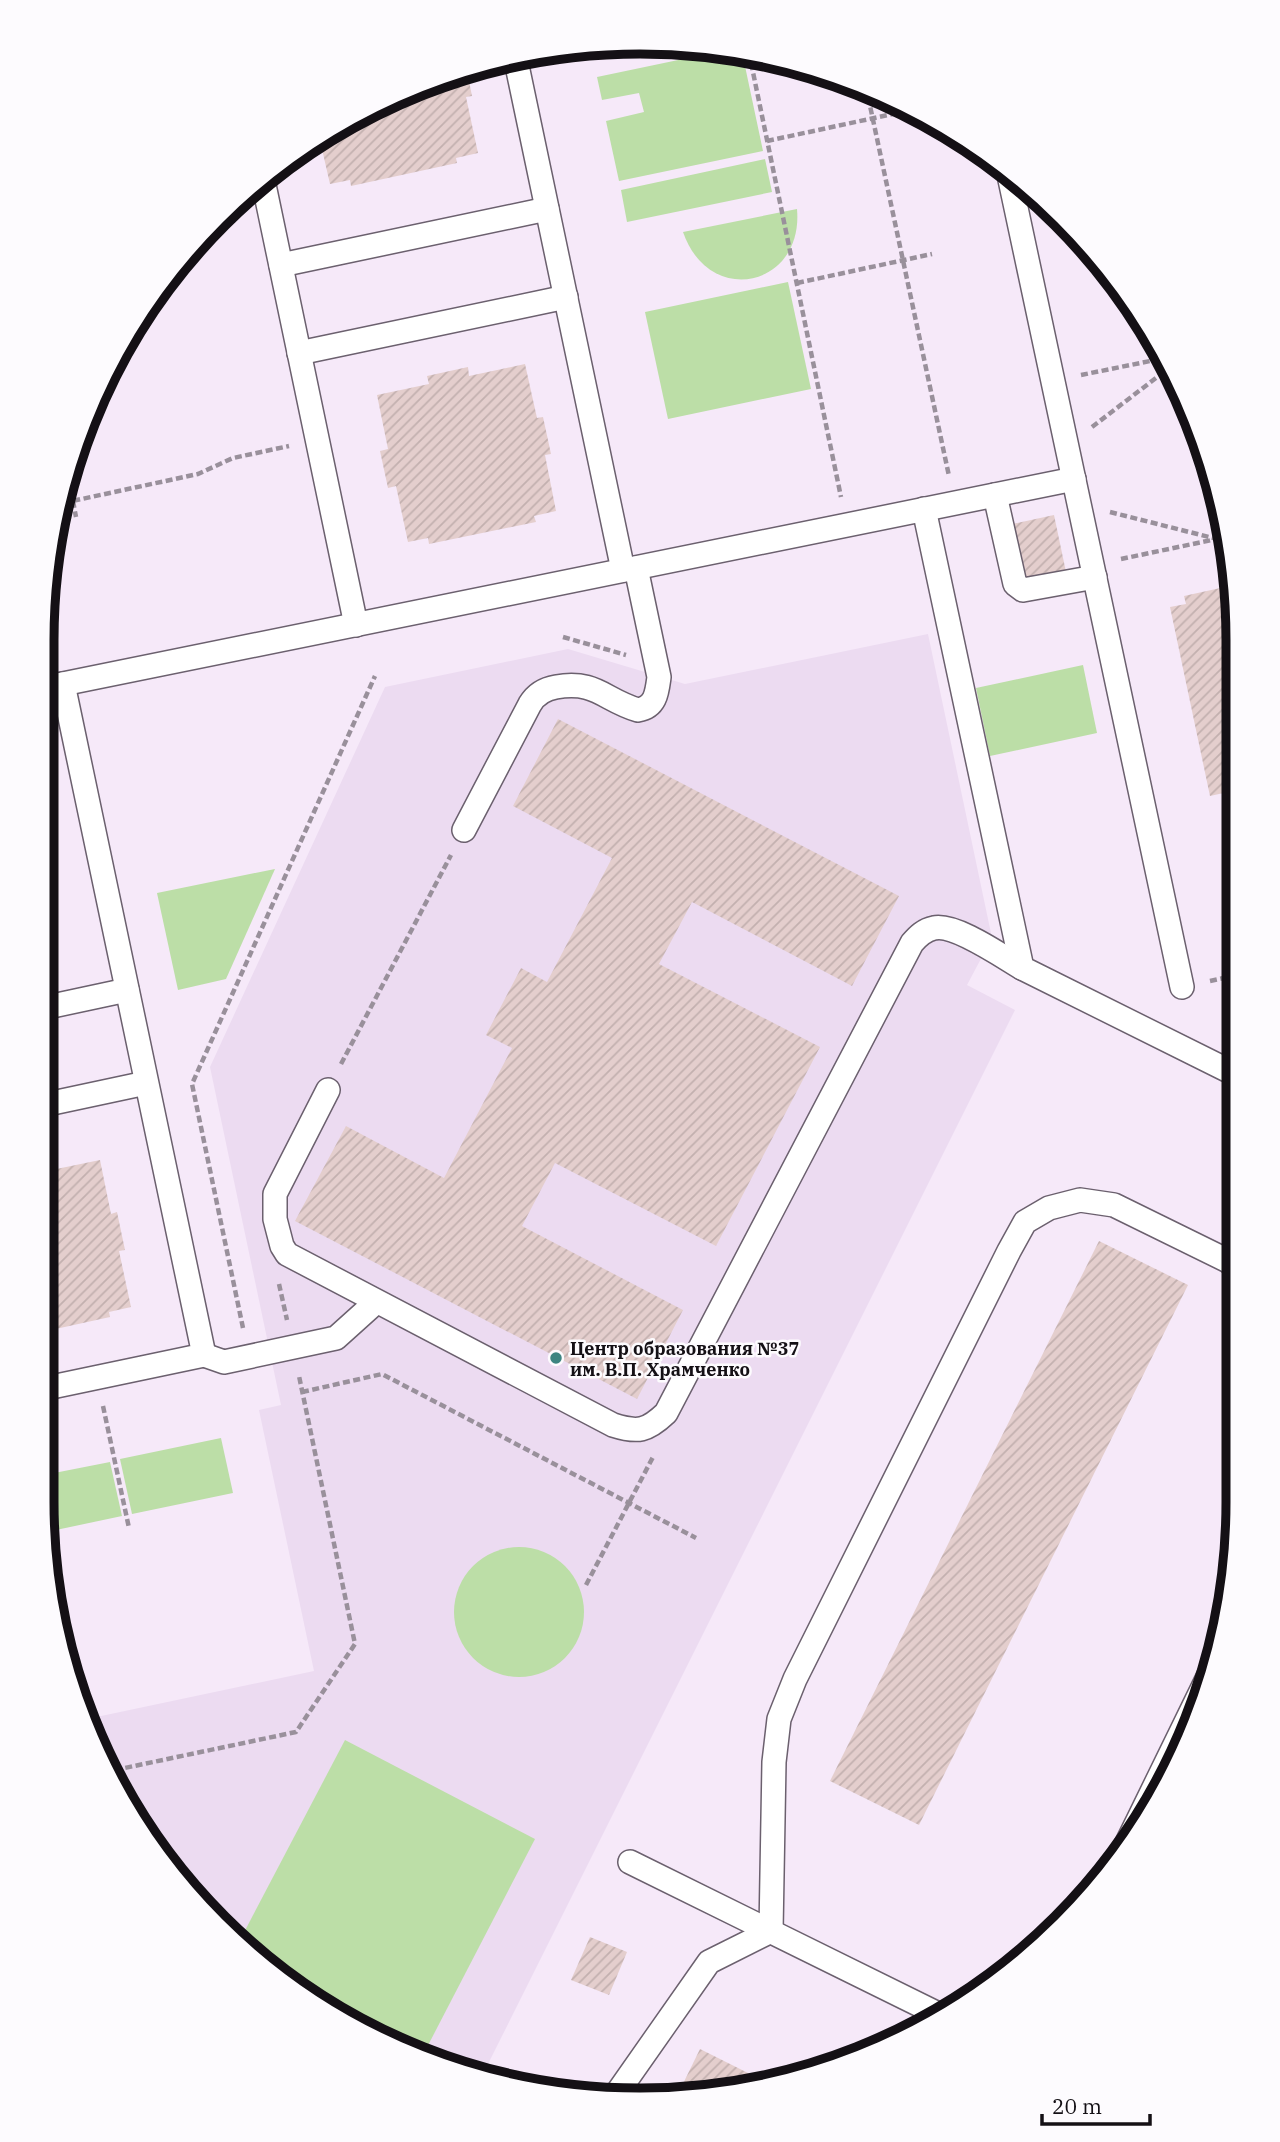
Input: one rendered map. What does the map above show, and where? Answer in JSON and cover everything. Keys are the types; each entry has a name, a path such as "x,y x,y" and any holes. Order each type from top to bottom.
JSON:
{"lane":[{"path":"464,830 534,697 550,688 574,684 597,690 631,708 646,709 657,694 659,677 630,569 565,297 517,68"},
{"path":"1012,188 1182,986"},
{"path":"265,190 356,625"},
{"path":"281,265 547,209"},
{"path":"299,353 565,297"},
{"path":"54,686 1074,479"},
{"path":"995,495 1015,584 1023,590 1033,590 1093,571"},
{"path":"925,509 1022,968"},
{"path":"54,690 127,990 204,1355"},
{"path":"328,1090 275,1194 273,1208 282,1246 287,1254 613,1425 632,1431 653,1426 667,1413 912,943 922,933 935,927 949,928 1022,968 1226,1070"},
{"path":"54,1005 127,990"},
{"path":"54,1103 146,1083"},
{"path":"771,1931 774,1762 779,1719 795,1679 1002,1263 1025,1222 1049,1208 1080,1200 1114,1205 1226,1260"},
{"path":"54,1386 204,1355 224,1362 336,1338 376,1302"},
{"path":"631,1862 931,2010"},
{"path":"621,2087 709,1962 771,1931"}],"path":[{"path":"751,65 847,525"},
{"path":"869,101 955,503"},
{"path":"767,141 897,114"},
{"path":"797,283 932,254"},
{"path":"1053,381 1154,360"},
{"path":"1089,429 1161,374"},
{"path":"76,517 73,500 198,474 233,458 317,440"},
{"path":"1106,510 1216,539"},
{"path":"1093,571 1216,539"},
{"path":"563,636 657,665"},
{"path":"249,1356 192,1084 375,676"},
{"path":"328,1090 464,830"},
{"path":"119,1769 296,1732 355,1643 275,1263 282,1246"},
{"path":"302,1392 382,1374 696,1538"},
{"path":"97,1377 129,1528"},
{"path":"586,1585 655,1454 653,1426"}],"shaded area":[{"name":"Центр образования №37 им. В.П. Храмченко","path":"928,634 992,938 967,985 1015,1010 486,2067 416,2043 347,2009 283,1967 254,1942 226,1916 175,1859 133,1795 96,1717 314,1671 259,1410 281,1405 210,1067 385,687 568,649 685,684"}],"green space":[{"path":"692,57 745,64 763,151 619,181 606,121 644,112 639,93 602,100 597,77"},
{"path":"765,159 772,192 627,222 621,190"},
{"path":"797,209 795,236 786,256 771,271 752,278 732,279 713,271 696,256 683,232"},
{"path":"788,282 811,389 668,419 645,312"},
{"path":"1083,665 1097,733 990,756 976,688"},
{"path":"275,869 226,979 178,990 157,893"},
{"path":"221,1438 233,1493 132,1514 120,1459"},
{"path":"110,1462 122,1516 56,1530 54,1473"},
{"path":"519,1547 544,1552 565,1566 579,1587 584,1612 579,1637 565,1658 544,1672 519,1677 494,1672 473,1658 459,1637 454,1612 459,1587 473,1566 494,1552"},
{"path":"345,1740 535,1839 427,2047 381,2027 315,1989 283,1967 244,1933"}],"building":[{"path":"469,80 472,96 466,97 478,153 456,158 457,163 351,186 350,180 330,184 322,149 381,115"},
{"path":"525,364 537,418 543,417 551,454 545,455 556,511 534,516 536,522 429,544 428,538 408,542 396,486 388,488 380,451 388,449 377,395 429,384 427,376 468,367 469,376"},
{"path":"1054,515 1066,572 1024,581 1012,524"},
{"path":"1223,587 1226,640 1226,792 1210,796 1170,607 1186,604 1184,596"},
{"path":"558,719 899,896 852,986 692,902 659,964 820,1047 716,1246 555,1163 522,1226 683,1310 637,1399 295,1221 346,1126 444,1178 512,1048 486,1035 521,968 547,982 612,858 513,806"},
{"path":"100,1160 111,1214 117,1212 125,1250 119,1251 131,1307 109,1312 110,1317 54,1329 54,1170"},
{"path":"1099,1241 1188,1285 919,1825 830,1781"},
{"path":"590,1937 627,1952 609,1995 571,1980"},
{"path":"700,2049 754,2076 716,2083 682,2086"}],"place":[{"name":"Центр образования №37 им. В.П. Храмченко","path":"556,1358"}]}
